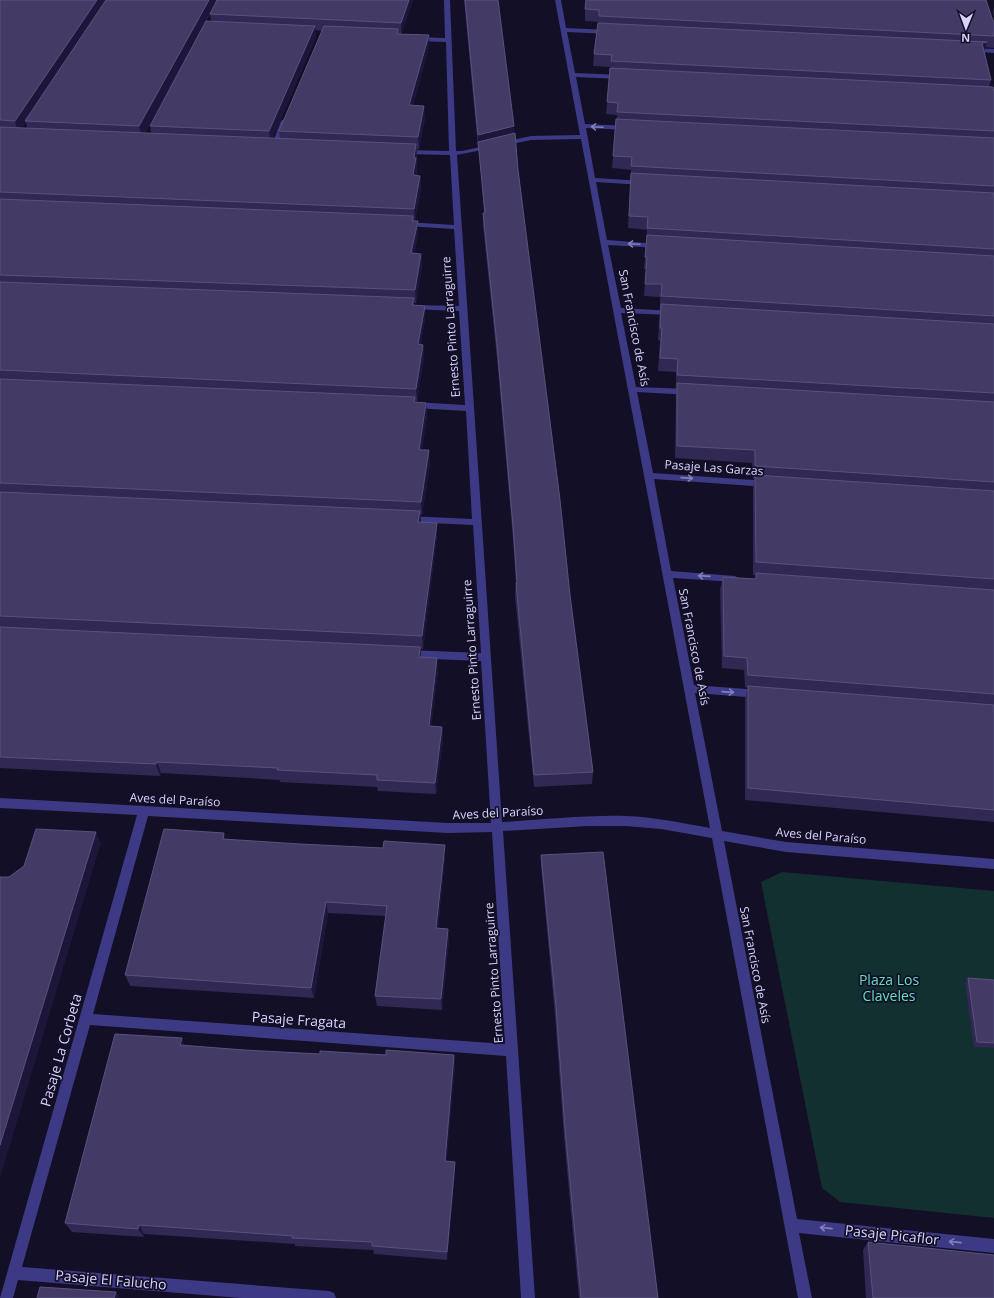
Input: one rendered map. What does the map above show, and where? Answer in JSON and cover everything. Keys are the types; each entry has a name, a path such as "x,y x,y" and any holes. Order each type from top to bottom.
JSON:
{"street":[{"name":"Ernesto Pinto Larraguirre","path":"447,0 457,226 528,1298"},
{"name":"San Francisco de Asís","path":"558,0 805,1298"},
{"path":"563,30 619,33"},
{"path":"408,39 449,40"},
{"path":"962,49 994,51"},
{"path":"572,75 628,78"},
{"path":"281,147 270,146 288,112"},
{"path":"582,126 635,128"},
{"path":"396,152 453,154 471,152 531,138 584,137"},
{"path":"592,180 648,183"},
{"path":"396,224 457,226"},
{"path":"604,242 668,246"},
{"path":"402,307 463,309"},
{"path":"617,310 680,314"},
{"path":"632,389 701,393"},
{"path":"404,405 469,408"},
{"name":"Pasaje Las Garzas","path":"648,476 774,484"},
{"path":"395,518 477,522"},
{"path":"667,574 747,580"},
{"path":"398,653 486,657"},
{"path":"689,689 767,695"},
{"name":"Aves del Paraíso","path":"0,803 448,828 497,828 587,821 614,821 670,826 786,847 994,864"},
{"name":"Pasaje La Corbeta","path":"6,1298 144,811"},
{"name":"Pasaje Fragata","path":"85,1019 511,1050"},
{"name":"Pasaje Picaflor","path":"791,1225 994,1246"},
{"name":"Pasaje El Falucho","path":"14,1272 329,1298"}],"green space":[{"name":"Plaza Los Claveles","path":"782,872 994,891 994,1218 840,1202 822,1188 761,882"}],"building":[{"path":"0,0 97,0 15,121 0,120"},
{"path":"106,0 209,0 139,126 25,121"},
{"path":"217,0 409,0 401,23 210,14"},
{"path":"465,0 498,0 514,126 478,135"},
{"path":"586,0 986,0 994,21 994,36 599,16 599,10 585,9"},
{"path":"206,21 315,26 269,131 150,126"},
{"path":"598,23 987,42 982,43 991,80 611,61 612,55 594,54"},
{"path":"324,26 398,29 397,34 429,35 409,105 424,106 418,137 279,131"},
{"path":"610,68 993,87 994,131 617,112 618,103 607,102"},
{"path":"616,119 994,138 994,186 631,166 632,157 613,156"},
{"path":"0,127 416,144 414,158 416,158 413,175 420,176 414,209 0,192"},
{"path":"515,133 518,170 593,772 534,775 516,583 513,526 497,345 483,213 485,213 478,142"},
{"path":"631,173 994,193 994,249 647,228 648,217 629,216"},
{"path":"0,199 413,216 412,221 418,221 411,253 421,254 415,290 0,275"},
{"path":"647,235 994,256 994,316 661,296 662,284 645,284"},
{"path":"0,282 414,298 412,305 425,306 418,344 423,345 416,389 0,370"},
{"path":"661,304 994,324 994,393 677,375 678,359 660,358 662,328 660,328"},
{"path":"0,379 415,397 414,402 426,403 419,450 429,450 421,502 0,483"},
{"path":"677,383 994,402 994,482 755,466 755,450 677,446"},
{"path":"755,475 994,491 994,579 756,562"},
{"path":"0,492 420,511 418,522 437,523 422,636 0,616"},
{"path":"756,573 994,590 994,694 748,675 747,658 724,656 723,577 756,579"},
{"path":"0,627 420,647 419,657 437,658 429,726 442,727 435,783 377,780 377,775 277,770 278,768 157,762 156,764 0,757"},
{"path":"748,686 994,705 994,810 748,788"},
{"path":"36,829 96,832 0,1145 0,877 9,877 24,866"},
{"path":"164,829 224,833 223,839 300,844 383,848 384,841 445,845 436,928 448,929 441,999 375,996 387,906 326,902 311,988 125,975"},
{"path":"603,852 658,1298 581,1298 565,1128 556,1006 541,855"},
{"path":"968,978 994,980 994,1043 977,1042"},
{"path":"115,1034 182,1038 180,1045 244,1050 320,1054 320,1051 386,1055 386,1050 454,1055 445,1161 455,1162 447,1252 372,1246 372,1242 292,1238 293,1236 139,1225 138,1229 65,1223"},
{"path":"868,1242 994,1255 994,1298 873,1298"},
{"path":"40,1287 116,1292 114,1298 37,1298"}]}
